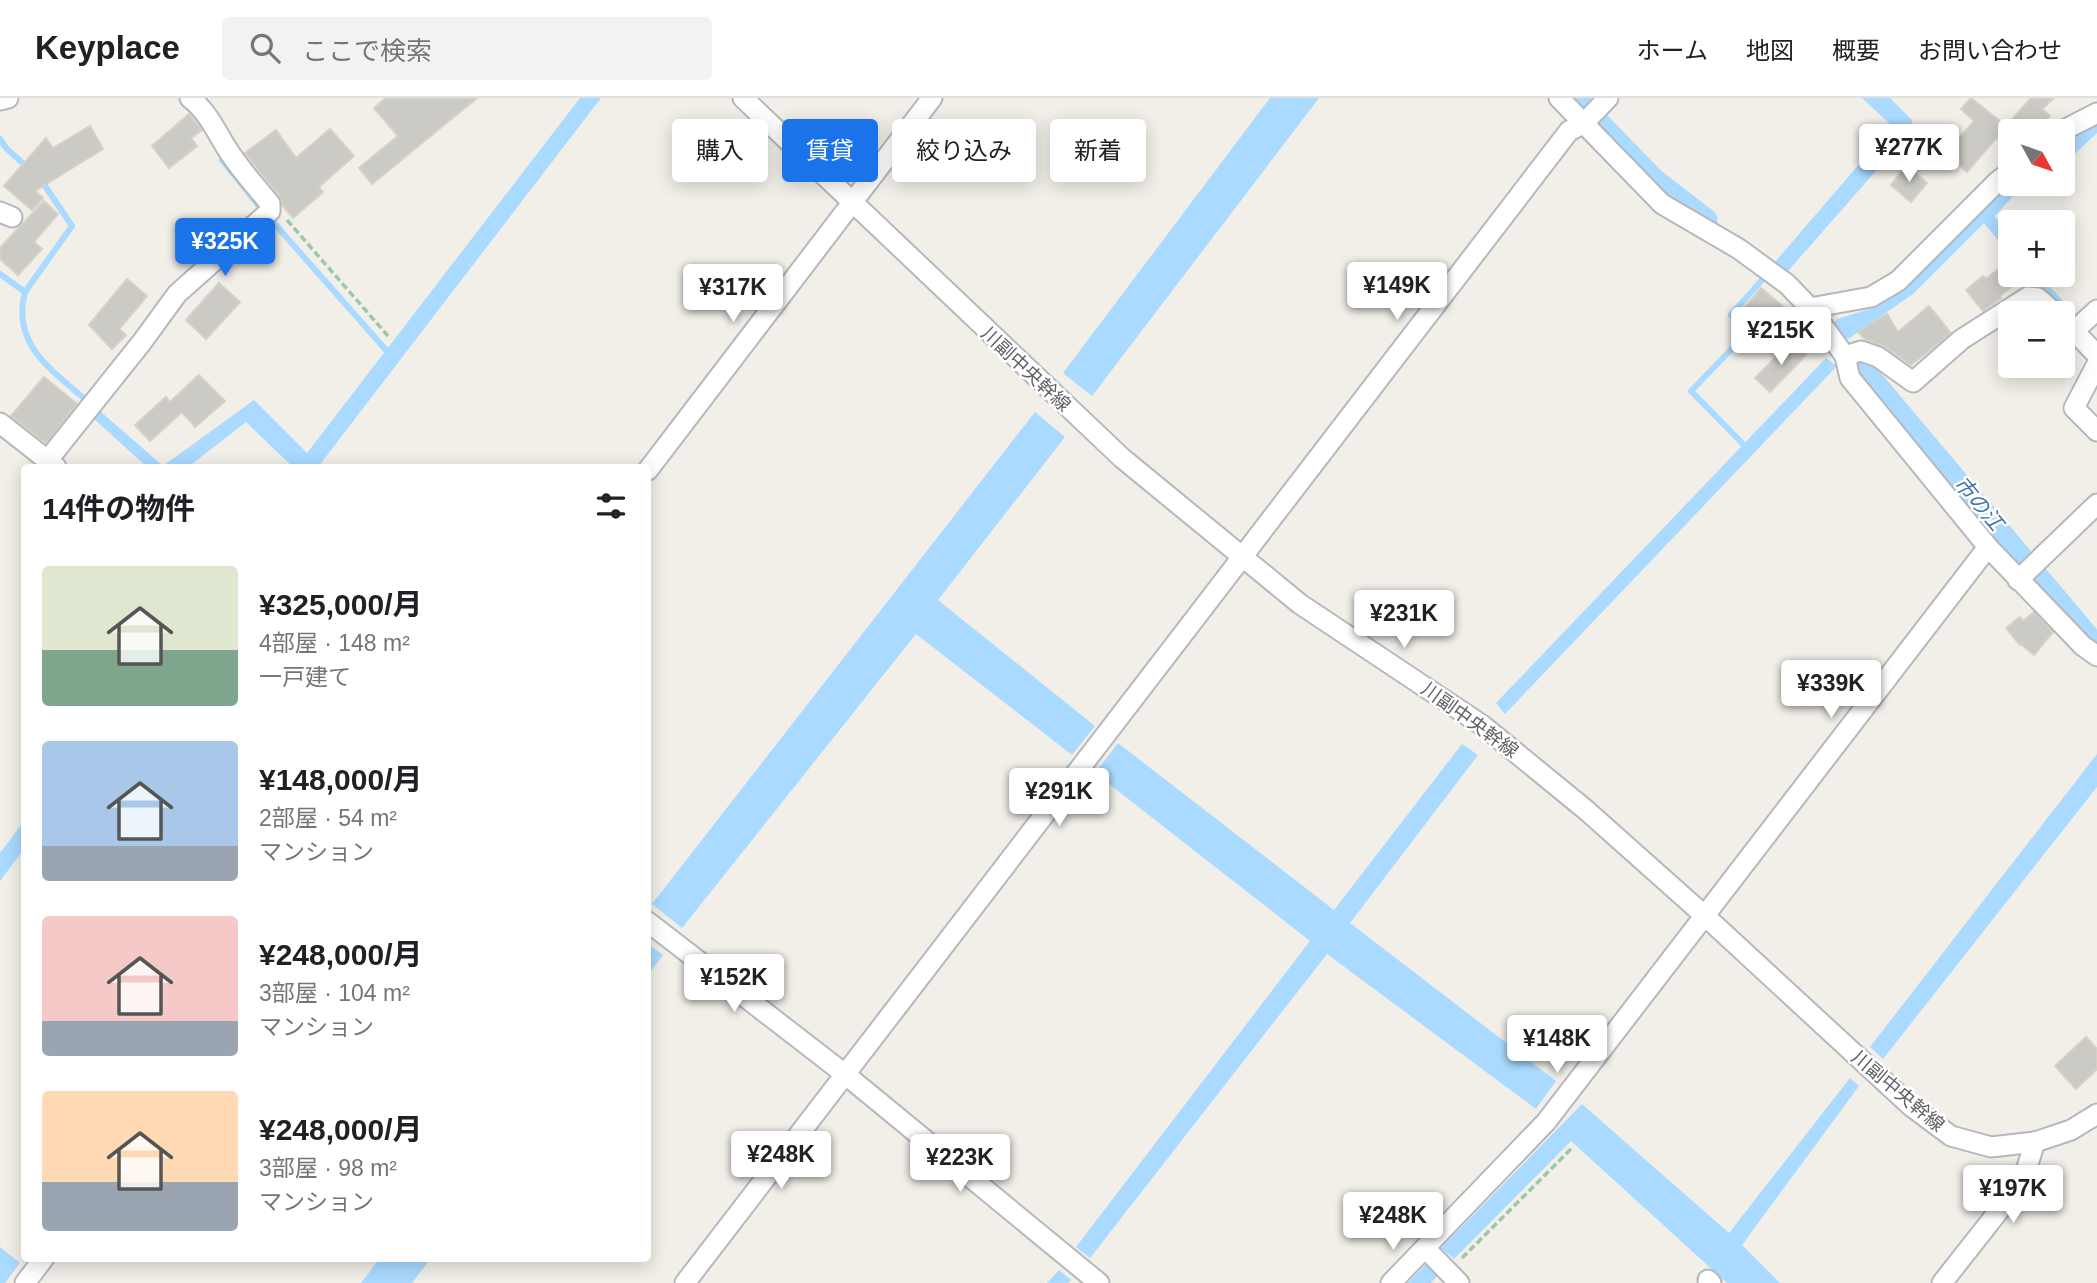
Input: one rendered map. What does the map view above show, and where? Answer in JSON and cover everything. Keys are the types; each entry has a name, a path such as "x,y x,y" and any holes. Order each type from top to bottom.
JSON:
{"street":[{"path":"0,100 8,98"},
{"path":"0,423 52,464 177,294 270,211 270,204 227,148 216,127 190,98"},
{"name":"川副中央幹線","path":"743,98 1122,458 1300,604 1482,725 1586,810 1912,1107 1951,1136 1991,1147 2035,1142 2071,1130 2097,1114"},
{"path":"651,466 932,98"},
{"path":"1559,98 1662,204 1739,249 1787,284 1810,308 1845,356 1850,378 1988,547 2083,646 2097,656"},
{"path":"685,1283 1569,131 1584,123 1605,101"},
{"path":"2076,124 2097,113"},
{"path":"1810,308 1871,297 1898,281 1998,180"},
{"path":"2022,301 2028,297 2041,301"},
{"path":"2075,323 2097,310"},
{"path":"1845,356 1861,351 1878,357 1913,382 1962,340 1998,317"},
{"path":"2075,332 2097,355"},
{"path":"2097,364 2074,408 2097,431"},
{"path":"2018,580 2097,504"},
{"path":"1391,1283 1546,1122 1988,547"},
{"path":"651,924 846,1075 1099,1283"},
{"path":"1942,1283 2023,1180 2035,1142"},
{"path":"1425,1248 1453,1277"},
{"path":"25,1283 41,1262"}],"path":[{"path":"270,204 281,213 388,336"},
{"path":"1453,1277 1571,1149"}],"water":[{"path":"580,98 601,98 320,464 290,464 246,422 192,464 166,464 254,400 307,453"},
{"path":"1270,98 1319,98 1092,396 1063,373"},
{"path":"1862,98 1890,98 1912,120 1911,131 1788,271 1775,262 1892,126"},
{"path":"2097,122 2097,133 2076,153 2076,136"},
{"path":"1998,196 2013,196 1995,216 1998,221 1998,240 1984,223 1913,294 1848,339 1841,335 1834,323 1837,319 1876,307 1913,279"},
{"path":"2036,287 2050,287 2063,301 2048,301"},
{"path":"1826,358 1837,366 1505,714 1496,703"},
{"path":"100,411 161,464 144,464 93,418"},
{"path":"1035,412 1065,437 938,600 1095,726 1072,755 916,634 682,928 652,904"},
{"path":"1118,743 1334,910 1462,744 1478,755 1350,923 1556,1081 1536,1109 1327,954 1090,1258 1076,1247 1310,941 1095,773"},
{"path":"2097,754 2097,787 1883,1059 1870,1047"},
{"path":"21,825 21,853 0,881 0,853"},
{"path":"651,946 663,955 651,971"},
{"path":"1850,1078 1859,1086 1742,1245 1780,1283 1727,1283 1571,1141 1454,1259 1441,1248 1582,1104 1729,1233"},
{"path":"0,1247 20,1263 5,1283 0,1283"},
{"path":"377,1262 428,1262 412,1283 361,1283"},
{"path":"1426,1264 1437,1276 1431,1283 1408,1283"},
{"path":"1059,1270 1071,1280 1068,1283 1047,1283"}],"building":[{"path":"386,98 477,98 372,184 359,168 398,136 374,108"},
{"path":"1971,98 1998,120 1998,140 1996,138 1967,172 1946,153 1974,121 1961,109"},
{"path":"2031,98 2054,98 2042,109 2050,116 2047,119 2012,119"},
{"path":"189,114 202,130 191,138 197,146 169,168 152,146"},
{"path":"90,126 103,149 35,191 43,198 32,210 4,186 46,138 53,148"},
{"path":"330,129 354,156 319,187 323,192 293,218 282,205 280,196 245,153 276,130 296,158"},
{"path":"1906,166 1927,183 1911,202 1891,185"},
{"path":"44,201 58,214 34,242 42,249 18,275 0,259 0,248"},
{"path":"1998,269 1998,287 2011,287 1983,311 1966,290 1983,276 1986,279"},
{"path":"127,279 147,296 119,329 126,335 112,349 89,325"},
{"path":"219,283 240,302 206,339 186,320"},
{"path":"1761,288 1793,315 1797,312 1806,324 1779,346 1740,313"},
{"path":"1929,306 1951,333 1911,365 1885,347 1866,340 1858,332 1887,314 1898,332"},
{"path":"1792,341 1806,355 1770,392 1755,378"},
{"path":"199,375 225,401 195,427 182,412 150,441 135,425 166,397 170,402"},
{"path":"44,377 77,404 46,443 11,416"},
{"path":"2034,612 2053,632 2034,655 2020,645 2006,628 2020,617 2023,621"},
{"path":"2086,1037 2097,1049 2097,1069 2076,1089 2055,1066"}],"waterway":[{"name":"市の江","path":"1577,98 1655,178 1708,219"},
{"path":"0,139 28,168"},
{"path":"222,160 258,205"},
{"path":"41,180 72,226 25,292 22,311 24,327 29,342 48,367 87,401"},
{"path":"273,222 386,350"},
{"path":"0,274 25,292"},
{"path":"1743,444 1691,391 1748,332 1731,315 1762,280"},
{"name":"市の江","path":"1861,364 2097,642"}]}
